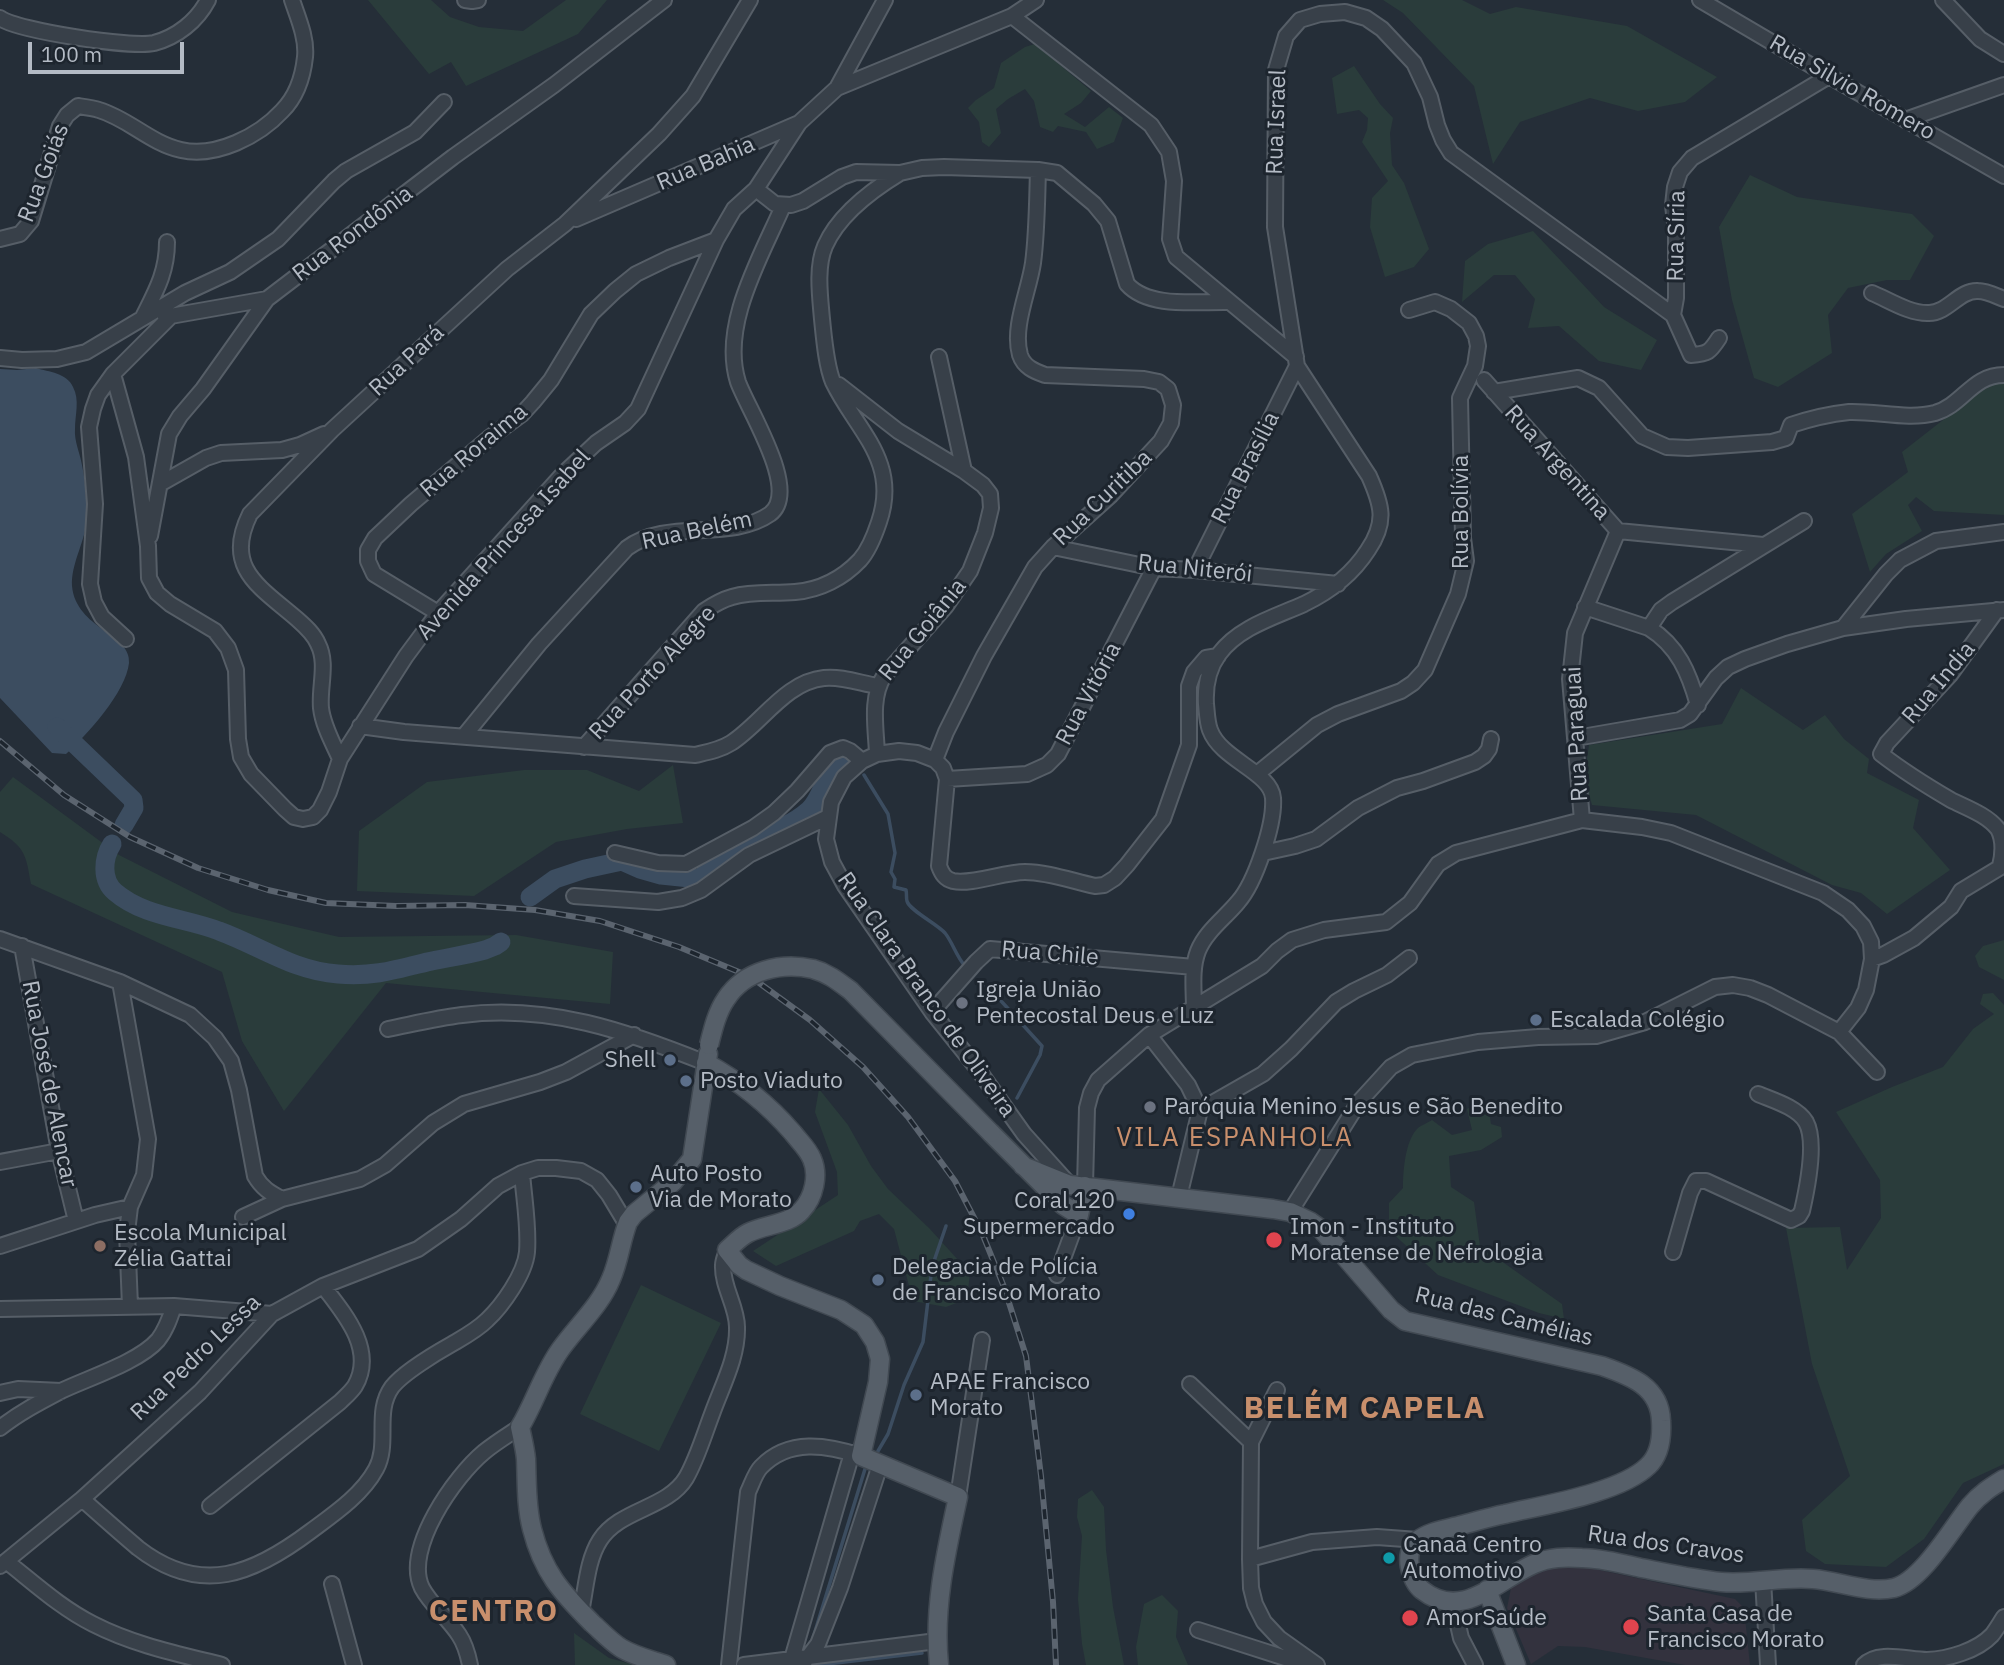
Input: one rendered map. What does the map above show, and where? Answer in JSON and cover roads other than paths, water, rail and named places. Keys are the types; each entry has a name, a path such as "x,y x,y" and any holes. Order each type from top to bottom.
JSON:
{"main road":[{"path":"666,1665 621,1648 581,1612 552,1579 542,1559 532,1527 526,1459 520,1427 545,1373 611,1280 627,1225 634,1214 673,1182 692,1159 709,1045 716,1017 726,998 737,986 752,975 768,969 791,966 815,970 834,978 1063,1205 1079,1215"},
{"path":"706,1063 738,1082 777,1115 808,1151 816,1174 812,1195 804,1209 793,1218 749,1233 727,1250 738,1265 746,1270 841,1310 864,1325 875,1342 880,1359 878,1382 857,1455 958,1497 945,1555 937,1641 939,1665"},
{"name":"Rua das Camélias","path":"1023,1166 1078,1185 1252,1205 1290,1212 1321,1229 1391,1310 1405,1321 1602,1366 1628,1376 1645,1387 1658,1402 1662,1427 1660,1446 1648,1466 1636,1476 1581,1496 1443,1529 1418,1540"},
{"path":"1078,1185 1079,1215"},
{"name":"Rua dos Cravos","path":"1453,1603 1472,1600 1536,1563 1558,1557 1598,1558 1741,1584 1810,1578 1880,1589 1895,1588 1918,1573 1984,1491 2004,1479"},
{"path":"1418,1540 1411,1552 1413,1580 1431,1597 1453,1603"},
{"path":"1487,1590 1516,1665"}],"street":[{"path":"0,18 23,28 120,43 152,43 176,35 195,19 208,0"},
{"name":"Rua Goiás","path":"0,239 20,234 31,221 60,126 67,115 78,106 100,110 154,141 183,151 211,151 232,146 282,111 291,100 301,78 306,55 303,34 292,0"},
{"path":"465,0 478,0"},
{"name":"Rua Rondônia","path":"148,546 169,435 267,299 664,0"},
{"name":"Rua Pará","path":"340,759 321,712 322,655 318,643 307,629 252,579 243,564 240,550 242,531 250,514 332,430 507,269 565,224 677,115 693,96 750,0"},
{"name":"Rua Bahia","path":"565,224 799,123 837,88 885,0"},
{"path":"1016,0 1012,16 1150,125 1169,152 1174,181 1170,239 1176,257 1297,362 1369,476 1382,515 1375,540 1359,564 1338,584 1232,639 1217,656 1205,688 1211,732 1231,757 1257,774 1271,788 1273,810 1263,853 1249,888 1210,932 1199,949 1194,967 1194,1009"},
{"name":"Rua Bahia","path":"837,88 1012,16 1036,0"},
{"name":"Rua Silvio Romero","path":"1700,0 2004,176"},
{"path":"1943,0 1980,39 2004,54"},
{"name":"Rua Israel","path":"1297,362 1275,227 1276,70 1286,36 1300,20 1320,14 1345,12 1366,18 1382,29 1414,63 1430,97 1437,125 1451,153 1673,316"},
{"name":"Rua Síria","path":"1719,338 1705,355 1690,355 1673,316 1676,298 1676,232 1673,205 1680,172 1692,158 1829,76"},
{"path":"1905,120 2004,85"},
{"path":"0,358 57,359 86,352 185,293 230,272 278,239 346,171 415,132 444,102"},
{"name":"Avenida Princesa Isabel","path":"340,759 406,656 438,613 563,474 638,409 716,240 734,209 756,189 799,123"},
{"path":"756,189 775,204 783,206 803,201 842,177 856,172 900,173 944,167 1057,173 1076,187 1108,220 1127,285 1133,291 1160,301 1230,302"},
{"name":"Rua Curitiba","path":"935,760 946,732 1002,623 1035,566 1111,495 1161,441 1171,423 1173,405 1168,389 1159,382 1045,375 1030,369 1020,357 1018,341 1021,314 1035,245 1038,170"},
{"name":"Rua Porto Alegre","path":"584,747 704,611 733,597 798,592 822,586 843,576 863,557 876,531 884,506 885,486 880,463 867,436 833,380 825,343 820,274 825,246 844,218 873,190 900,173"},
{"name":"Rua Belém","path":"464,736 539,644 627,548 657,534 742,525 772,512 780,497 780,479 738,381 734,357 741,304 783,206"},
{"name":"Rua Roraima","path":"438,613 374,574 368,561 368,550 375,538 489,438 522,414 551,380 591,314 615,290 636,274 658,263 716,240"},
{"path":"142,318 167,261 167,242"},
{"path":"1872,293 1925,313 1940,310 1978,290 2004,299"},
{"path":"142,318 171,316 267,299"},
{"name":"Rua Bolívia","path":"1257,774 1317,725 1338,713 1401,691 1413,683 1425,670 1458,594 1466,561 1463,538 1461,398 1478,357 1476,336 1469,323 1451,309 1435,302 1409,310"},
{"path":"126,639 102,617 94,602 90,584 95,504 89,427 98,395 113,374 171,316"},
{"path":"939,356 964,471"},
{"name":"Rua Brasília","path":"1195,570 1297,362"},
{"name":"Rua Rondônia","path":"113,374 136,457 148,546 149,578 158,593 170,604 215,631 228,648 236,670 238,739 242,757 251,774 294,817 303,819 313,817 320,810 340,759"},
{"path":"1494,392 1578,378 1600,388 1642,436 1660,444 1688,448 1772,442 1786,438 1791,425 1850,412 1920,415 1937,412 1948,408 1981,380 1993,375 2004,375"},
{"name":"Rua Goiânia","path":"833,380 898,431 983,485 990,494 992,508 970,571 946,606 877,686 877,754"},
{"name":"Rua Argentina","path":"1484,380 1618,531 1763,545"},
{"path":"160,484 192,464 221,453 282,450 332,430"},
{"path":"1649,628 1661,610 1804,521"},
{"name":"Rua Paraguai","path":"1582,820 1570,680 1575,633 1618,531"},
{"path":"1843,628 1886,573 1900,560 1936,541 2004,532"},
{"name":"Rua Niterói","path":"1053,547 1154,568 1338,584"},
{"path":"1205,548 1214,566 1221,573"},
{"name":"Rua Vitória","path":"947,779 1027,774 1047,765 1058,754 1154,568"},
{"path":"1585,607 1649,628 1669,644 1682,661 1698,705"},
{"path":"1576,738 1680,720 1690,714 1716,678 1728,667 1755,655 1843,628 2000,610"},
{"name":"Rua India","path":"2000,610 1950,675 1887,743 1881,754 1979,815 1997,828 2003,837"},
{"path":"935,760 943,768 947,779 939,866 943,876 952,881 963,881 1023,872 1095,886 1104,885 1127,865 1163,819 1189,745 1189,686 1194,672 1206,658 1217,656"},
{"path":"360,726 404,732 695,755 715,751 730,744 792,690 811,680 827,677 877,686"},
{"path":"1263,853 1316,839 1358,808 1397,788 1423,782 1475,762 1489,749 1491,739"},
{"path":"615,853 657,863 686,864 753,828 774,813 830,752 843,748 862,761"},
{"name":"Rua Clara Branco de Oliveira","path":"935,760 917,753 899,751 877,754 862,761 844,777 831,802 828,817 826,839 832,862 932,1012 977,1068 1024,1134 1078,1185"},
{"path":"573,896 658,902 682,898 701,890 749,855 828,817"},
{"path":"1078,1185 1091,1093 1098,1080 1149,1035 1262,966 1292,940 1324,930 1386,922 1410,903 1438,864 1456,853 1582,820 1671,833 1823,893 1848,910 1863,926 1871,942 1872,959 1866,990 1858,1008 1839,1032"},
{"path":"1872,959 1914,938 1951,907 1961,891 2002,866 2003,837"},
{"path":"0,939 120,982 190,1015 215,1038 231,1061 255,1176 270,1193 282,1199"},
{"name":"Rua José de Alencar","path":"22,946 59,1151 76,1221"},
{"name":"Rua Chile","path":"932,1012 990,950 1194,967"},
{"path":"1200,1110 1262,1074 1291,1049 1336,1002 1354,990 1387,975 1409,958"},
{"path":"120,982 148,1139 144,1175 130,1208 127,1232 130,1306"},
{"path":"1290,1212 1359,1102 1391,1067 1412,1055 1478,1042 1596,1036 1645,1022 1715,987 1733,985 1768,995 1839,1032 1877,1072"},
{"path":"388,1029 463,1015 545,1015 582,1020 634,1035 706,1063"},
{"path":"243,1217 282,1199 334,1187 367,1175 385,1165 446,1114 464,1104 566,1072 634,1035"},
{"path":"1149,1035 1188,1085 1200,1110 1179,1197"},
{"path":"1673,1252 1696,1181 1706,1181 1791,1220 1799,1216 1810,1164 1810,1135 1806,1122 1799,1114 1758,1094"},
{"path":"0,1162 59,1151"},
{"name":"Rua Pedro Lessa","path":"3,1563 82,1499 200,1392 272,1314 323,1286 418,1249 451,1226 498,1186 522,1173 538,1168 581,1171 597,1180 627,1225"},
{"path":"82,1499 140,1549 159,1561 180,1570 209,1577 248,1569 271,1559 294,1544 341,1507 365,1484 376,1468 383,1448 382,1416 385,1401 393,1386 435,1354 467,1336 488,1320 512,1290 527,1255 522,1173"},
{"path":"0,1247 76,1221 130,1208"},
{"path":"1057,1275 1079,1215"},
{"path":"581,1612 592,1559 600,1540 615,1523 661,1500 677,1488 685,1479 704,1435 735,1353 737,1313 723,1265 727,1250"},
{"path":"211,1506 354,1388 360,1368 357,1337 343,1311 323,1286"},
{"path":"0,1428 15,1416 62,1391 103,1374 156,1343 169,1322 174,1306"},
{"path":"0,1309 174,1306 272,1314"},
{"path":"958,1497 982,1340"},
{"path":"1190,1384 1251,1442"},
{"path":"0,1393 18,1389 62,1391"},
{"path":"1277,1390 1251,1442 1251,1588 1264,1622 1279,1638 1317,1665"},
{"path":"470,1665 460,1636 422,1588 418,1564 427,1528 446,1496 471,1464 486,1450 520,1427"},
{"path":"729,1665 748,1492 759,1468 775,1456 794,1447 812,1445 857,1455 799,1661"},
{"path":"493,1446 514,1449 526,1459"},
{"path":"799,1661 818,1644 840,1588 880,1465"},
{"path":"1250,1559 1312,1542 1377,1537 1418,1540"},
{"path":"3,1563 92,1624 151,1647 222,1665"},
{"path":"1763,1580 1768,1665"},
{"path":"332,1584 354,1665"},
{"path":"1453,1603 1461,1638 1475,1665"},
{"path":"1864,1665 1867,1661 1880,1657 1929,1660 1965,1652 1992,1635 2004,1617"},
{"path":"1198,1630 1307,1665"},
{"path":"744,1665 799,1661 937,1641"}],"water":[{"path":"36,368 67,379 76,397 75,434 85,487 86,524 72,578 76,600 93,622 122,645 128,653 129,663 121,687 113,700 66,754 52,753 0,698 0,369"}],"waterway":[{"path":"57,727 133,800 134,808 124,825"},
{"path":"530,897 555,879 622,861 661,875 700,879 722,855 799,818 814,804 837,764 850,760"},
{"path":"864,775 888,814 895,853 891,872 895,879 894,887 906,890 909,905 945,933 965,966"},
{"path":"112,844 105,862 107,881 110,887 126,900 152,912 219,931 277,957 322,972 373,974 478,952 501,942"},
{"path":"982,984 1042,1046 1017,1098"},
{"path":"878,1451 888,1434 904,1385 923,1342 932,1267 946,1226"},
{"path":"813,1638 865,1469"},
{"path":"819,1665 922,1653"}],"railway":[{"path":"0,741 64,795 130,837 198,868 268,890 326,903 465,905 535,910 600,921 679,947 751,977 810,1020 863,1067 908,1117 955,1181 982,1233 1004,1287 1026,1356 1041,1476 1056,1665"}],"place":[{"name":"Igreja União Pentecostal Deus e Luz","path":"962,1003"},
{"name":"Escalada Colégio","path":"1536,1020"},
{"name":"Shell","path":"670,1060"},
{"name":"Posto Viaduto","path":"686,1081"},
{"name":"Paróquia Menino Jesus e São Benedito","path":"1150,1107"},
{"name":"Auto Posto Via de Morato","path":"636,1187"},
{"name":"Coral 120 Supermercado","path":"1129,1214"},
{"name":"Imon - Instituto Moratense de Nefrologia","path":"1274,1240"},
{"name":"Escola Municipal Zélia Gattai","path":"100,1246"},
{"name":"Delegacia de Polícia de Francisco Morato","path":"878,1280"},
{"name":"APAE Francisco Morato","path":"916,1395"},
{"name":"Canaã Centro Automotivo","path":"1389,1558"},
{"name":"AmorSaúde","path":"1410,1618"},
{"name":"Santa Casa de Francisco Morato","path":"1631,1627"}],"district":[{"name":"VILA ESPANHOLA","path":"1235,1138"},
{"name":"BELÉM CAPELA","path":"1365,1409"},
{"name":"CENTRO","path":"494,1612"}]}
